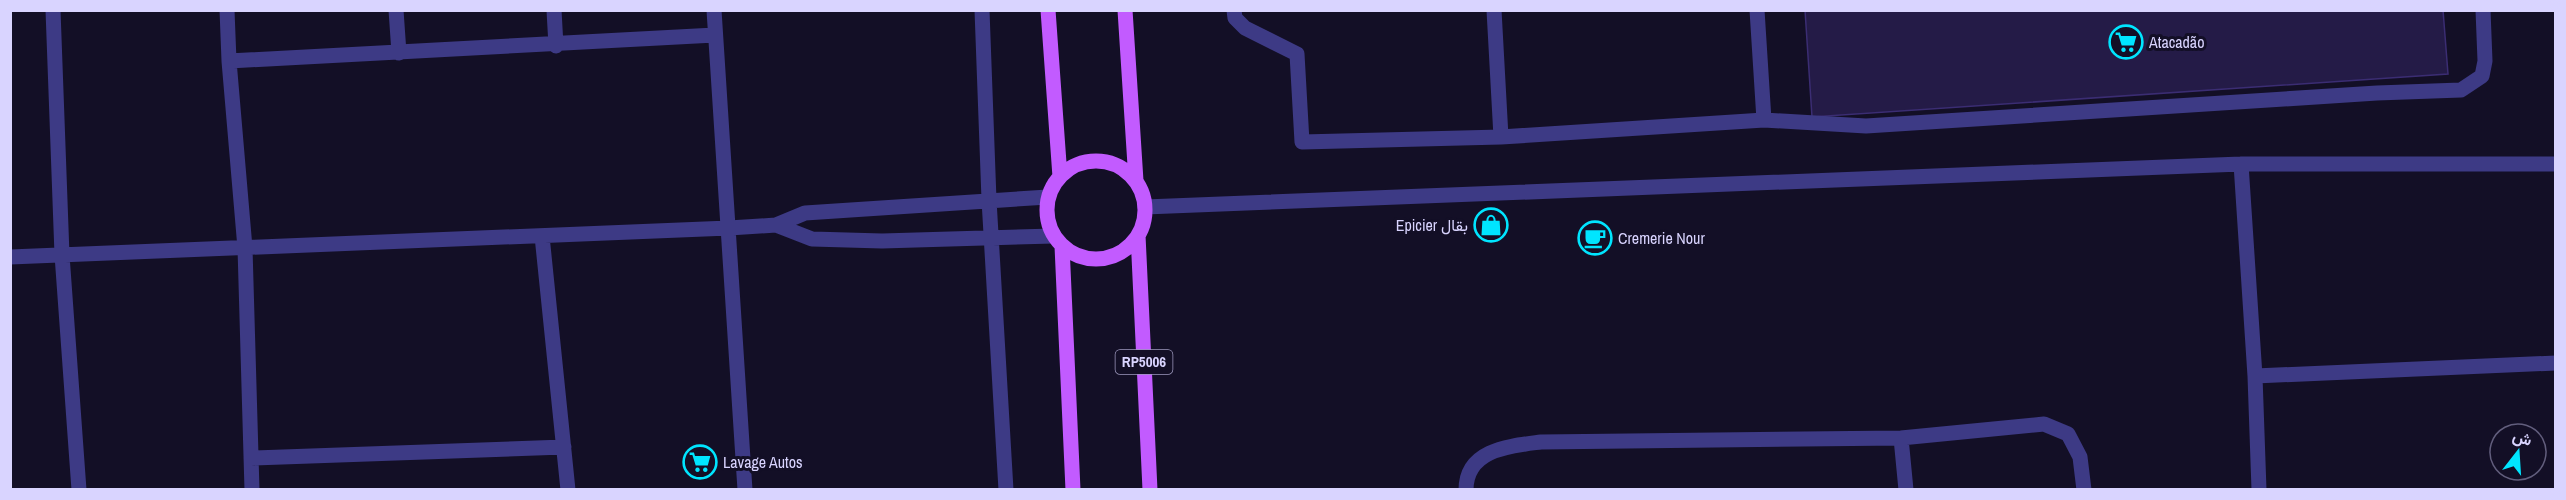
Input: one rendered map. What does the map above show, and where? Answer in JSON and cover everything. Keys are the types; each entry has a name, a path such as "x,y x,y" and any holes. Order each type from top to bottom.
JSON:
{"main road":[{"path":"1048,10 1060,177"},
{"path":"1125,10 1136,181 1145,207"},
{"path":"1073,489 1058,241 1047,217 1048,197 1060,177 1077,164 1099,161 1120,167 1136,181"},
{"name":"RP5006","path":"1145,207 1144,222 1138,235 1150,489"},
{"path":"1058,241 1081,257 1103,259 1124,251 1138,235"}],"street":[{"path":"53,10 62,255 79,489"},
{"path":"228,10 229,61 245,248 252,489"},
{"path":"396,10 399,53"},
{"path":"554,10 556,46"},
{"path":"714,10 745,489"},
{"path":"982,10 989,200 1006,489"},
{"path":"1234,10 1234,18 1245,28 1297,54 1302,142 1501,137 1764,120 1866,126 2377,93 2461,90 2482,76 2486,61 2483,10"},
{"path":"1494,10 1501,137"},
{"path":"1757,10 1764,120"},
{"path":"229,61 556,46 715,35"},
{"path":"2241,164 2255,376 2259,489"},
{"path":"1145,207 2241,164 2556,164"},
{"path":"10,257 729,228 776,225 806,213 1048,197"},
{"path":"776,225 812,239 1058,241"},
{"path":"542,236 568,489"},
{"path":"2255,376 2556,363"},
{"path":"1466,489 1466,479 1481,456 1512,445 1541,442 1901,438 2044,424 2068,434 2080,457 2084,489"},
{"path":"1901,438 1906,489"},
{"path":"251,458 564,447"}],"building":[{"name":"Atacadão","path":"1805,10 2443,10 2448,74 1812,117"}],"place":[{"name":"Atacadão","path":"2126,42"},
{"name":"Epicier بقال","path":"1491,225"},
{"name":"Cremerie Nour","path":"1595,238"},
{"name":"Lavage Autos","path":"700,462"}]}
